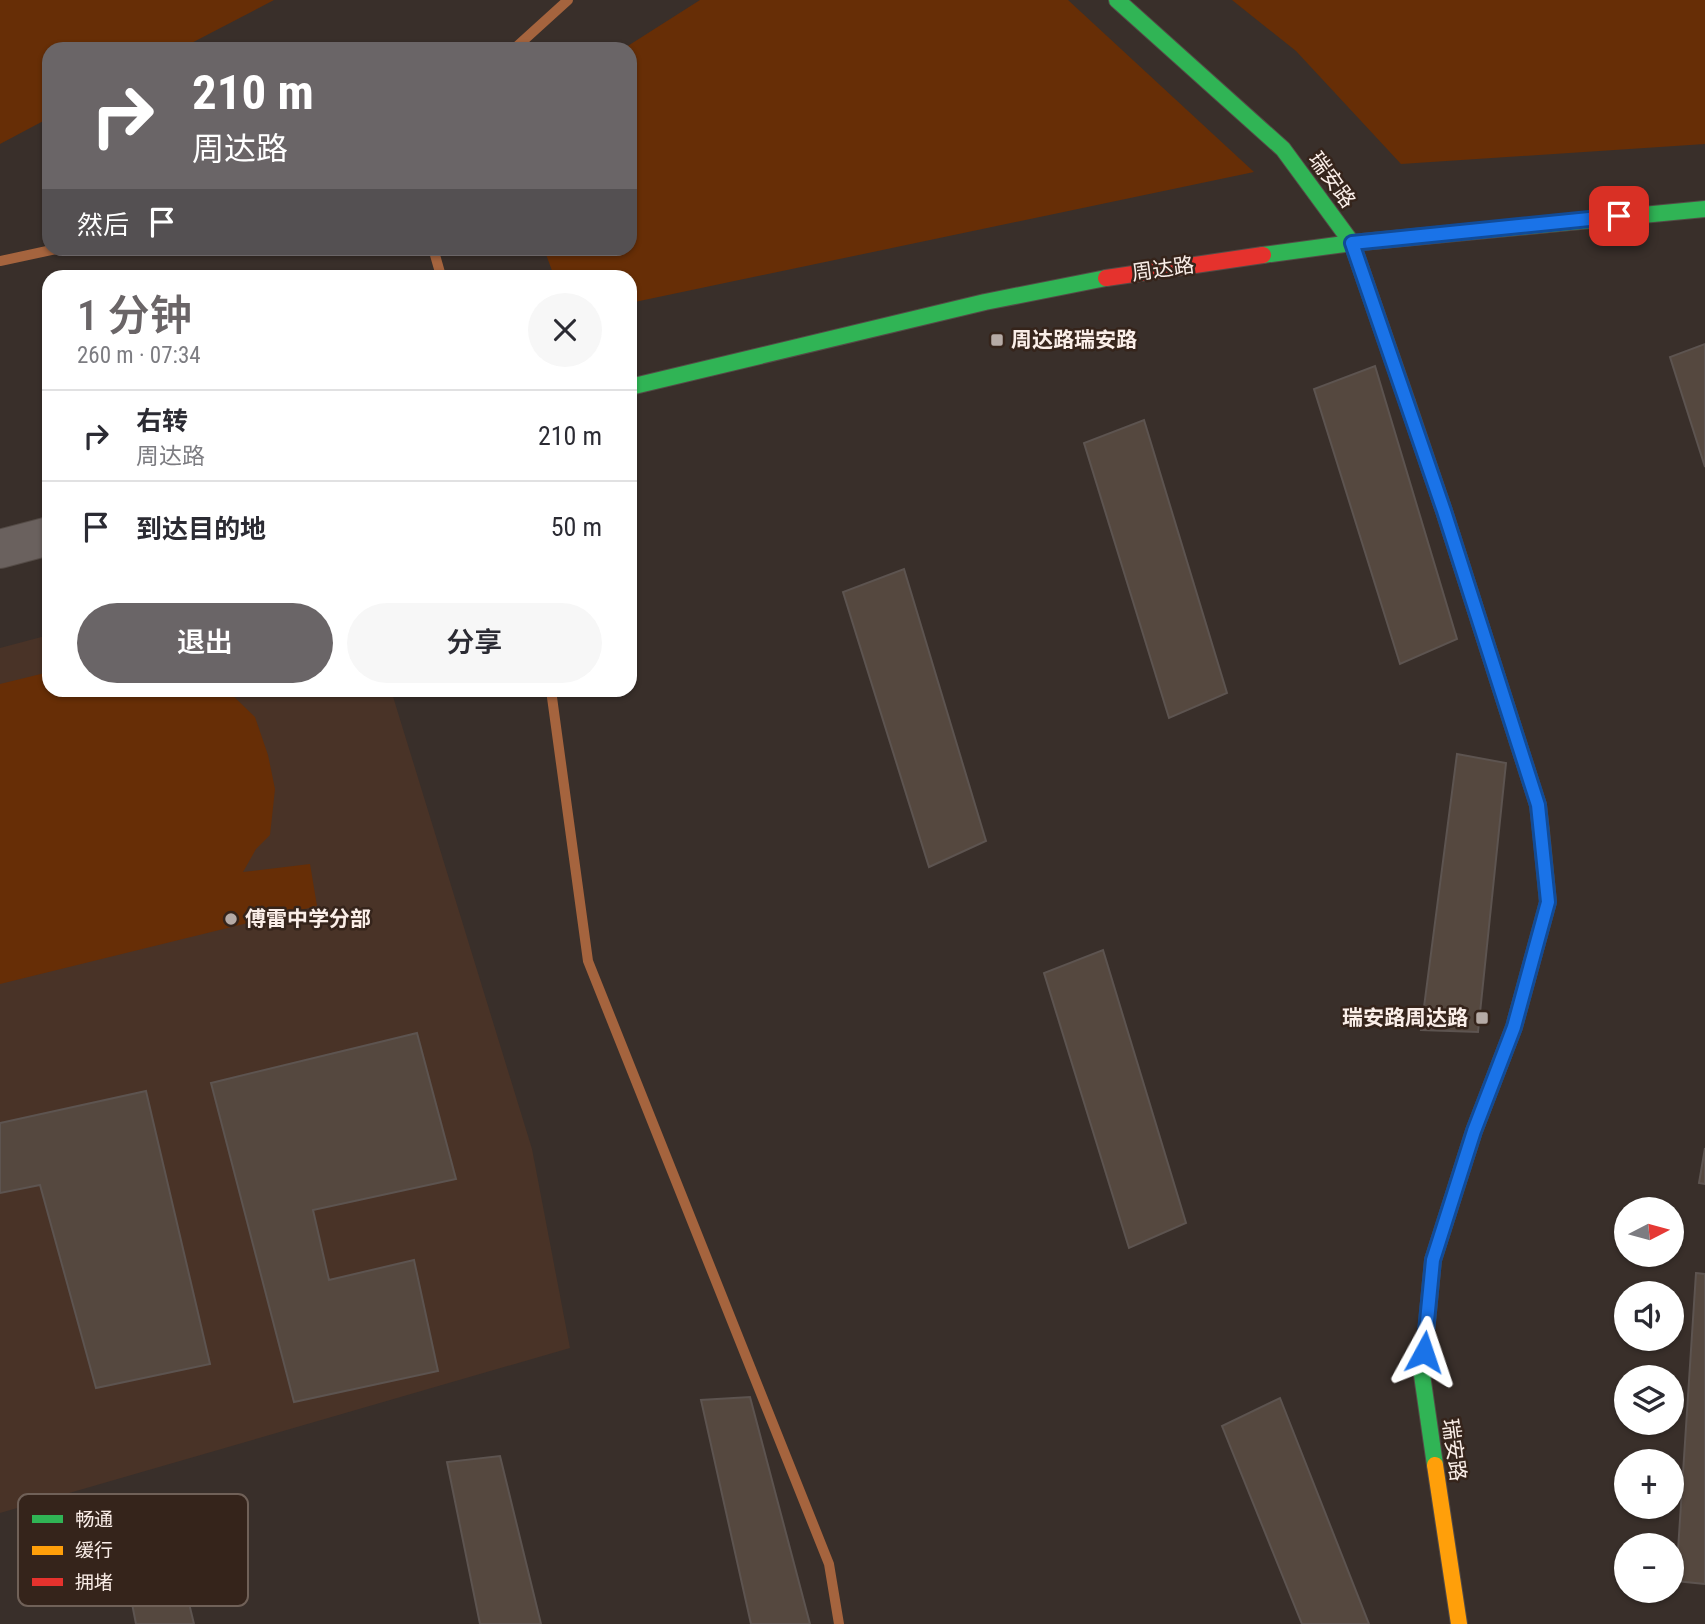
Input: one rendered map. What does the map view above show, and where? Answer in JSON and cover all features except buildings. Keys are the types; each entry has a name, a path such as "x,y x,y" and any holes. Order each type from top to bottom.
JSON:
{"street":[{"name":"瑞安路","path":"1117,0 1283,149 1352,243 1444,511 1538,805 1548,902 1514,1027 1474,1131 1433,1260 1422,1375 1459,1624"},
{"name":"周达路","path":"637,385 985,302 1127,274 1352,243 1705,209"},
{"path":"0,549 42,538"}],"shaded area":[{"path":"0,0 274,0 193,42 42,42 42,122 0,144"},
{"path":"700,0 1068,0 1254,172 637,302 637,270 552,270 547,256 637,256 637,42 634,42"},
{"path":"1232,0 1705,0 1705,144 1401,164 1296,51"},
{"name":"傅雷中学分部","path":"42,637 42,697 393,697 532,1149 570,1348 66,1494 18,1494 18,1508 0,1513 0,648"},
{"path":"42,674 42,697 234,697 255,717 268,755 275,789 270,835 256,849 243,872 310,864 317,906 0,984 0,684"}],"waterway":[{"path":"522,42 568,0"},
{"path":"0,261 42,252"},
{"path":"435,256 439,270"},
{"path":"552,697 588,961 829,1564 839,1624"}],"traffic: fast":[{"path":"1117,0 1283,149 1352,243 1407,402"},
{"path":"1263,255 1352,243 1705,209"},
{"path":"637,385 985,302 1106,278"},
{"path":"1435,1465 1422,1375 1433,1260 1474,1131 1514,1027 1548,902 1541,831"}],"traffic: slow":[{"path":"1407,402 1538,805 1541,831"},
{"path":"1435,1465 1459,1624"}],"traffic: jam":[{"path":"1106,278 1263,255"}],"place":[{"name":"周达路瑞安路","path":"997,340"},
{"name":"傅雷中学分部","path":"231,919"},
{"name":"瑞安路周达路","path":"1482,1018"}],"route":[{"path":"1424,1352 1433,1260 1474,1131 1514,1027 1548,902 1538,805 1444,511 1352,243 1619,216"}]}
